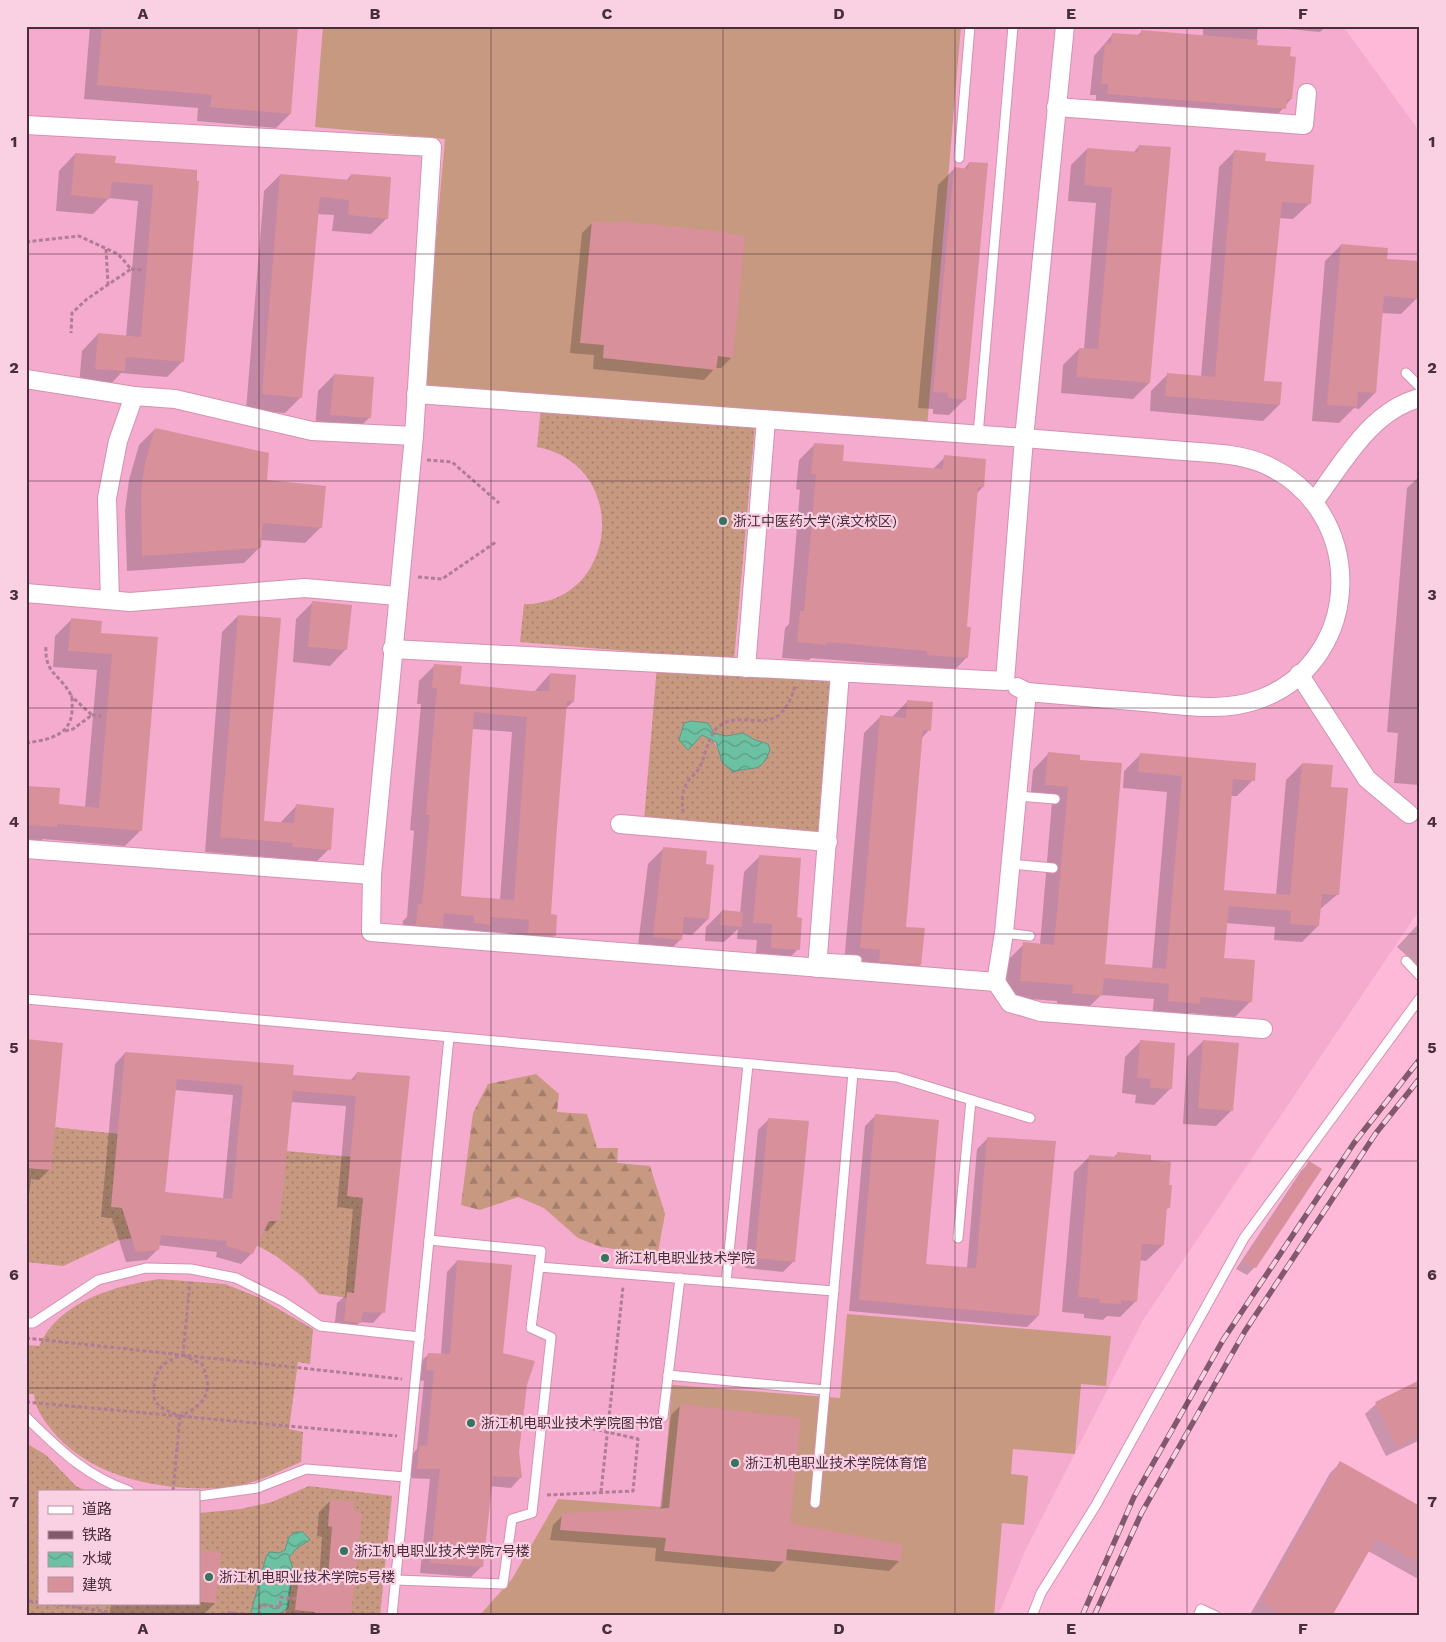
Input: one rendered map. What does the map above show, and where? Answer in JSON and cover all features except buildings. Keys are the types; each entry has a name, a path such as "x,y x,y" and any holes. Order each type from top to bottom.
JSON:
{"street":[{"path":"1005,681 1024,438 1065,26"},
{"path":"1056,107 1304,126 1307,93"},
{"path":"26,125 432,147 414,436 392,650 372,875 371,932 818,963 996,982"},
{"path":"26,379 134,396 175,399 312,431 414,436"},
{"path":"392,650 1005,681 1027,692 1223,707 1260,699 1277,691 1299,674 1318,653 1328,636 1340,600 1340,563 1336,544 1329,526 1314,502 1295,482 1280,472 1244,458 1024,438 416,394"},
{"path":"110,600 107,498 118,441 134,396"},
{"path":"1314,502 1365,433 1405,402 1420,398"},
{"path":"746,668 766,420"},
{"path":"26,593 130,602 305,588 398,596"},
{"path":"818,963 840,672"},
{"path":"1299,674 1368,779 1409,814"},
{"path":"1027,692 1004,933 996,982 1010,1003 1041,1012 1263,1029"},
{"path":"620,824 828,842"},
{"path":"26,849 372,875"}],"lane":[{"path":"958,158 970,26"},
{"path":"978,435 1013,26"},
{"path":"1406,373 1420,387"},
{"path":"1017,796 1055,800"},
{"path":"1010,864 1053,868"},
{"path":"1004,933 1030,936"},
{"path":"818,963 857,960"},
{"path":"1406,961 1420,976"},
{"path":"1032,1616 1041,1593 1096,1505 1244,1238 1420,998"},
{"path":"26,999 897,1078 1030,1118"},
{"path":"392,1616 449,1037"},
{"path":"726,1282 748,1064"},
{"path":"814,1503 853,1073"},
{"path":"958,1238 971,1100"},
{"path":"396,1580 503,1584 512,1519 532,1513 551,1337 531,1328 540,1251 429,1240"},
{"path":"538,1267 834,1291"},
{"path":"26,1323 33,1323 98,1280 146,1268 191,1269 236,1278 282,1301 320,1326 420,1337"},
{"path":"663,1417 680,1278"},
{"path":"668,1375 825,1390"},
{"path":"26,1417 70,1460 110,1484 126,1490"},
{"path":"200,1496 257,1488 306,1469 406,1477"},
{"path":"1198,1616 1201,1609 1216,1616"}],"path":[{"path":"26,242 79,236 118,254 131,270"},
{"path":"106,248 108,284"},
{"path":"71,333 72,313 108,284 131,270 144,270"},
{"path":"412,458 452,462 499,503"},
{"path":"400,576 442,579 496,542"},
{"path":"46,645 45,657 53,674 92,715 102,716"},
{"path":"688,830 682,812 682,793 688,780 699,770 716,730 723,724 740,721 770,721 783,712 793,693 799,670"},
{"path":"65,731 72,715 71,695"},
{"path":"26,743 56,737 92,715"},
{"path":"183,1355 191,1269"},
{"path":"601,1492 624,1274"},
{"path":"26,1338 415,1380"},
{"path":"183,1355 202,1364 208,1376 208,1390 202,1403 194,1410 180,1416 164,1409 155,1401 153,1391 159,1368 168,1360 183,1355"},
{"path":"26,1402 410,1437"},
{"path":"173,1490 180,1416"},
{"path":"534,1496 634,1491 638,1439 542,1418"},
{"path":"223,1616 226,1612 259,1616 260,1605 280,1607 281,1597 295,1599"},
{"path":"28,1601 38,1602"},
{"path":"53,1604 109,1612 109,1616"}],"shaded area":[{"name":"浙江中医药大学(滨文校区)","path":"26,26 1343,26 1420,132 1420,909 1143,1320 1025,1551 998,1616 26,1616"}],"green space":[{"path":"323,26 961,26 927,427 423,385 445,139 315,127"},
{"path":"541,407 755,425 734,660 520,642 524,604 556,598 579,582 595,559 602,532 600,505 588,479 568,459 537,447"},
{"path":"657,666 835,680 821,835 644,820","holes":["691,721 708,723 714,733 726,736 743,733 755,740 768,744 757,768 742,768 737,771 722,762 716,745 711,739 702,735 696,739"]},
{"path":"536,1074 559,1094 557,1112 587,1114 597,1148 618,1148 617,1163 650,1166 665,1214 658,1252 634,1252 601,1247 578,1238 544,1208 518,1197 480,1210 461,1205 473,1113 488,1084"},
{"path":"33,1125 149,1137 141,1237 119,1240 63,1266 26,1262 26,1167"},
{"path":"264,1149 376,1159 365,1300 319,1294 304,1278 276,1256 249,1241"},
{"path":"159,1279 225,1284 258,1297 313,1329 310,1364 298,1362 289,1429 303,1432 301,1462 262,1479 231,1487 198,1488 150,1484 105,1470 85,1459 66,1445 50,1428 39,1412 34,1394 26,1394 26,1345 39,1346 48,1330 60,1318 90,1298 124,1286"},
{"path":"847,1314 1111,1336 1106,1386 1081,1384 1075,1454 1013,1449 1011,1474 1028,1476 1024,1525 1002,1523 994,1616 479,1616 512,1579 558,1499 662,1507 672,1385 840,1398"},
{"path":"26,1443 46,1455 76,1486 84,1490 38,1490 38,1604 200,1604 200,1513 241,1509 272,1502 309,1486 392,1496 380,1616 26,1616"}],"water":[{"path":"691,721 708,723 714,733 726,736 743,733 755,740 768,744 770,750 760,766 733,772 722,762 716,742 702,735 688,750 679,740 684,723"},
{"path":"295,1532 303,1532 310,1540 297,1548 289,1557 293,1569 288,1608 276,1616 250,1616 266,1557 269,1552 279,1553 285,1550 289,1537"}],"railway":[{"path":"1082,1616 1134,1497 1223,1340 1354,1143 1420,1059"},
{"path":"1094,1616 1142,1512 1245,1331 1376,1133 1420,1078"}],"place":[{"name":"浙江中医药大学(滨文校区)","path":"723,521"},
{"name":"浙江机电职业技术学院","path":"605,1258"},
{"name":"浙江机电职业技术学院图书馆","path":"471,1423"},
{"name":"浙江机电职业技术学院体育馆","path":"735,1463"},
{"name":"浙江机电职业技术学院7号楼","path":"344,1551"},
{"name":"浙江机电职业技术学院5号楼","path":"209,1577"}]}
